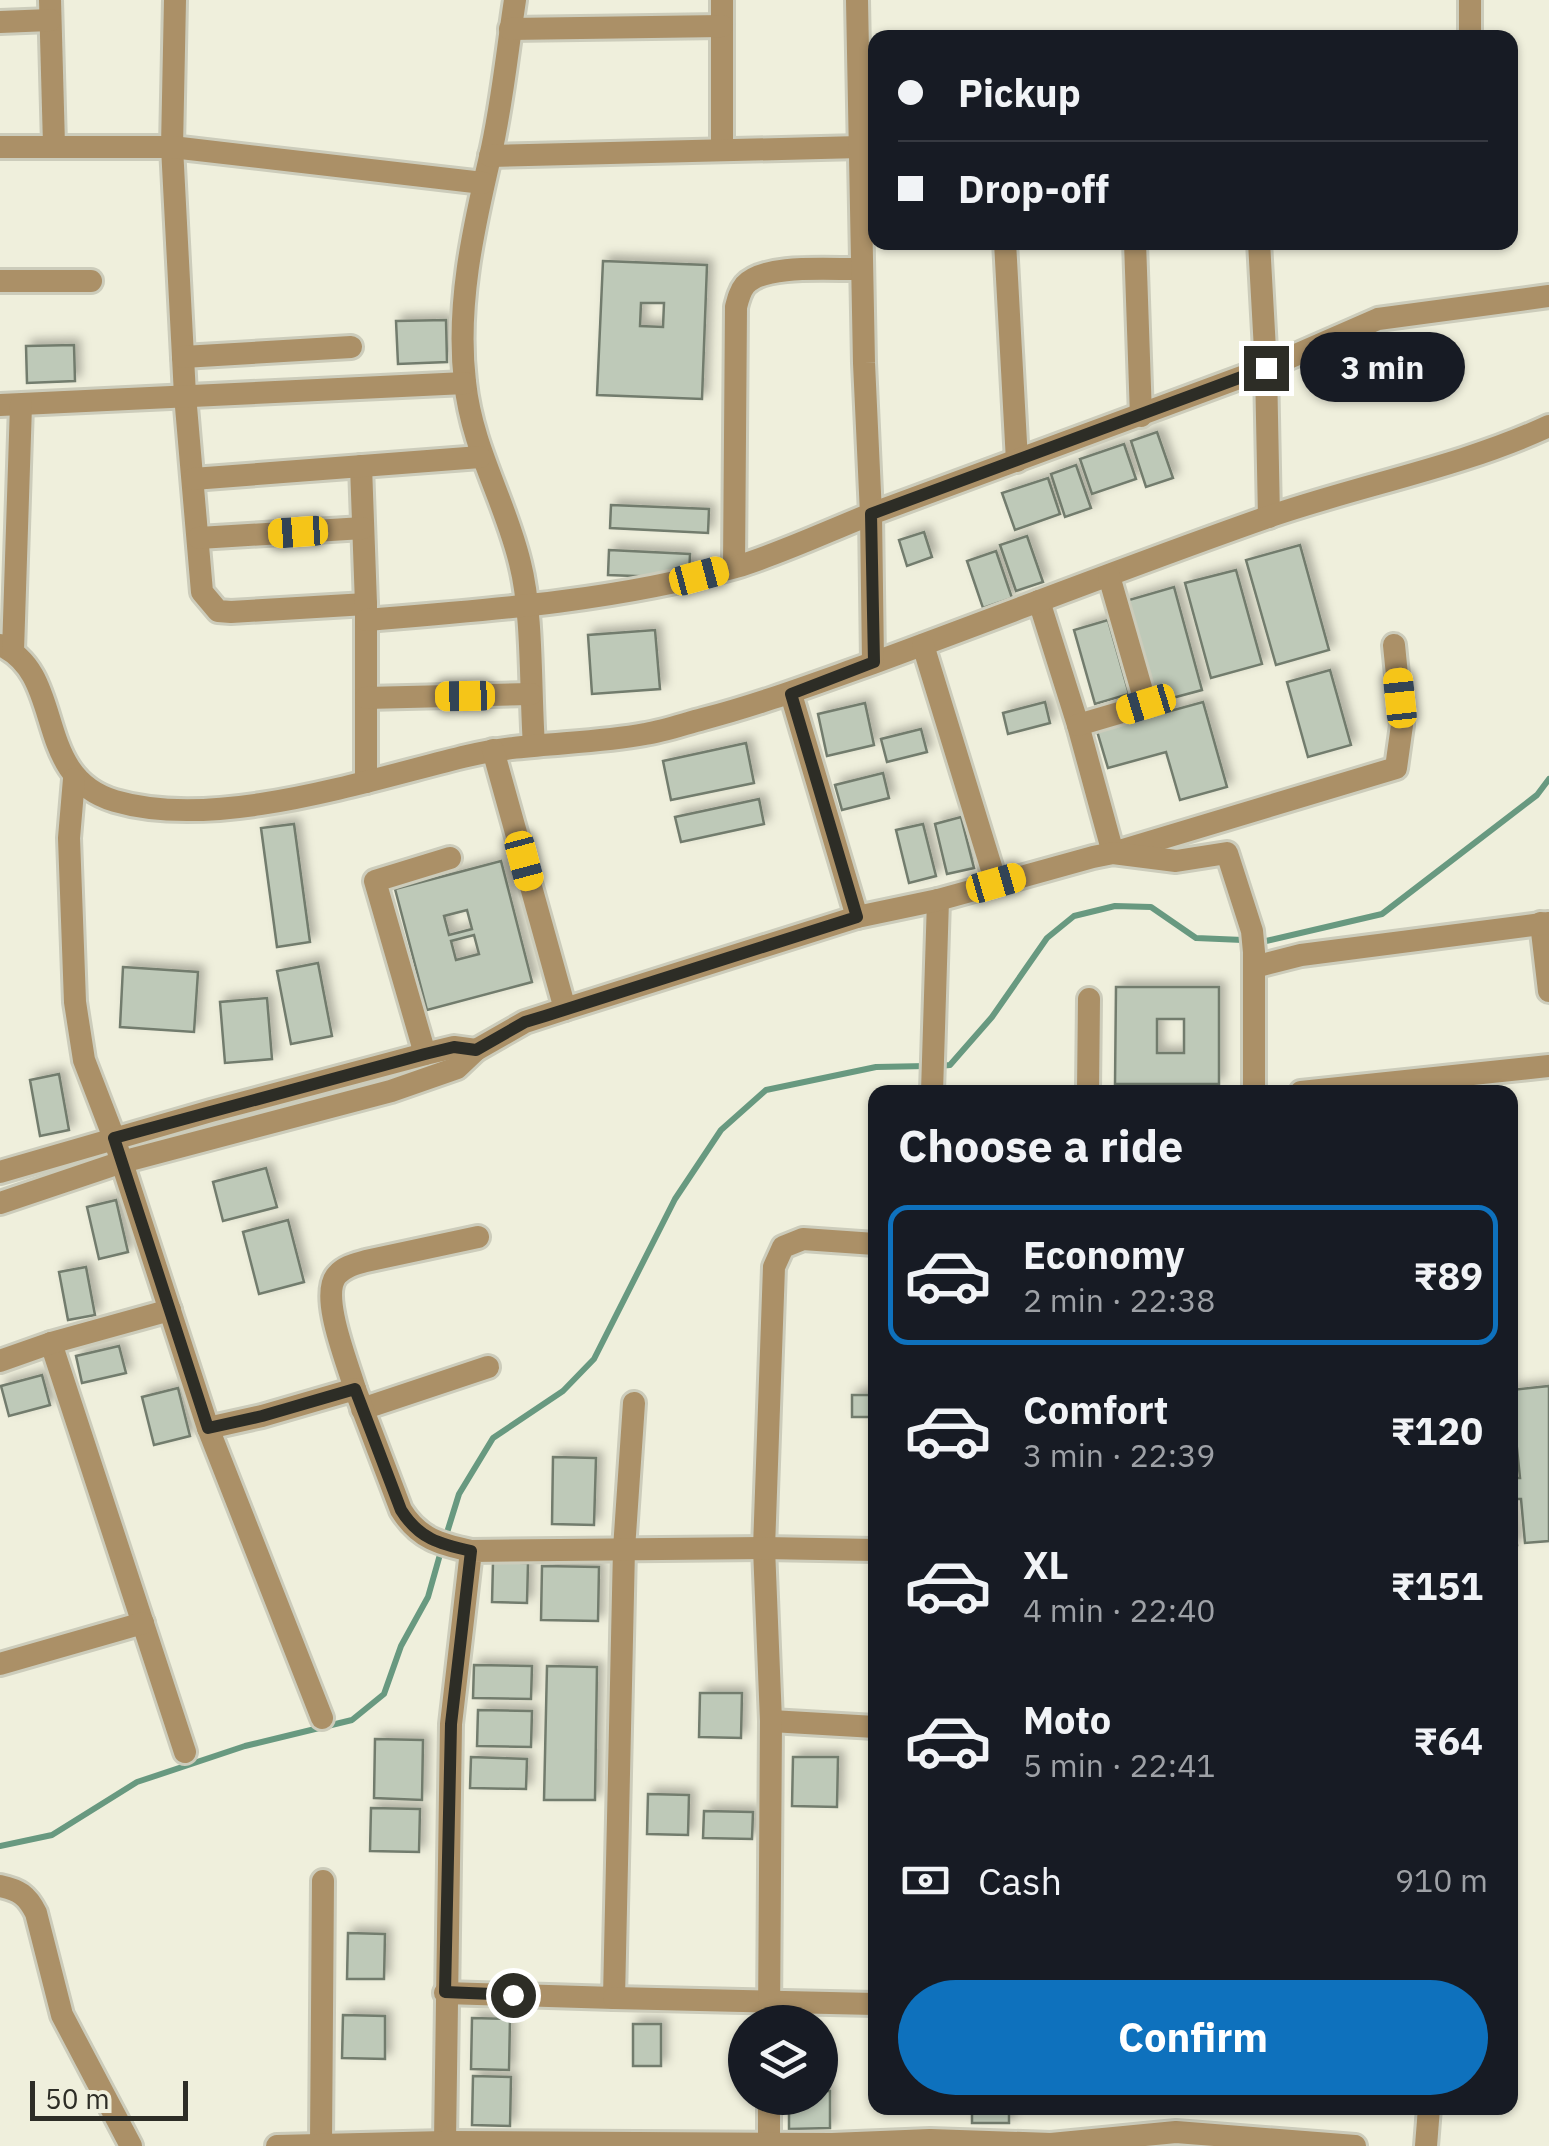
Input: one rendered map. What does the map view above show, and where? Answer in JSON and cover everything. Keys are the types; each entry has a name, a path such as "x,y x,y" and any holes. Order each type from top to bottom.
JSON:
{"street":[{"path":"175,0 172,147 185,394 202,592 218,610 366,612 526,607 664,585 734,567 1141,416 1378,319 1549,296"},
{"path":"515,0 463,312 464,383 480,457 522,568 534,744"},
{"path":"722,0 722,150"},
{"path":"857,0 867,87 860,147 874,662"},
{"path":"1470,0 1470,30"},
{"path":"0,22 50,10 54,145"},
{"path":"510,29 722,26"},
{"path":"0,147 172,147 482,183"},
{"path":"490,156 860,147"},
{"path":"1005,250 1017,461"},
{"path":"1136,250 1141,416"},
{"path":"1259,250 1269,517"},
{"path":"734,567 739,295 754,277 771,271 862,269"},
{"path":"0,280 91,280"},
{"path":"183,357 351,346"},
{"path":"464,383 10,405 7,648 30,670 64,764 74,779 111,800 180,808 263,803 493,750 644,734 791,694 1269,517 1495,449 1549,426"},
{"path":"194,478 480,457"},
{"path":"360,466 366,612 366,782"},
{"path":"199,538 363,528"},
{"path":"1078,725 1146,704 1109,576"},
{"path":"1039,601 1113,853"},
{"path":"0,1202 122,1162 391,1091 457,1068 476,1050 525,1022 857,917 938,900 1113,853 1396,768 1402,725 1394,645"},
{"path":"923,646 996,883"},
{"path":"366,698 531,694"},
{"path":"791,694 857,917"},
{"path":"493,750 565,1008"},
{"path":"74,779 70,838 75,1002 84,1060 114,1138 208,1428 322,1718"},
{"path":"1113,853 1176,861 1227,852 1254,950 1254,1085"},
{"path":"425,1054 375,881 450,858"},
{"path":"932,1085 938,900"},
{"path":"1254,950 1301,955 1545,923 1549,991"},
{"path":"1088,1085 1089,998"},
{"path":"0,1172 425,1054 454,1047 476,1050"},
{"path":"1368,1085 1549,1066"},
{"path":"478,1237 348,1266 336,1276 330,1290 332,1310 358,1399 401,1510 412,1527 434,1542 467,1550 868,1550"},
{"path":"769,2005 771,1721 764,1548 774,1267 778,1254 790,1242 803,1238 868,1243"},
{"path":"0,1361 170,1310"},
{"path":"50,1343 186,1752"},
{"path":"208,1428 358,1399 488,1367"},
{"path":"614,1998 624,1549 634,1403"},
{"path":"445,2142 451,1724 467,1550"},
{"path":"0,1664 143,1623"},
{"path":"771,1721 868,1727"},
{"path":"321,2144 323,1881"},
{"path":"0,1886 18,1890 36,1912 62,2015 130,2146"},
{"path":"445,1992 614,1998 728,2008"},
{"path":"838,2007 868,2005"},
{"path":"769,2115 769,2144"},
{"path":"1426,2146 1428,2115"},
{"path":"277,2146 960,2140 1051,2144 1192,2139 1355,2146"}],"building":[{"path":"603,261 707,265 702,399 597,395","holes":["641,303 664,303 663,327 640,326"]},
{"path":"446,320 447,362 398,364 396,321"},
{"path":"74,345 75,381 27,383 26,346"},
{"path":"1157,432 1173,478 1146,487 1131,441"},
{"path":"1124,444 1136,479 1092,494 1080,459"},
{"path":"1076,465 1091,508 1065,517 1051,474"},
{"path":"1048,478 1060,514 1015,530 1002,493"},
{"path":"611,505 709,509 708,533 610,528"},
{"path":"924,532 932,557 907,566 899,540"},
{"path":"1027,536 1043,582 1016,591 1000,545"},
{"path":"1300,545 1329,650 1276,665 1246,560"},
{"path":"609,550 690,554 689,578 608,575"},
{"path":"996,551 1012,598 983,608 967,561"},
{"path":"1236,570 1262,664 1211,678 1185,583"},
{"path":"1174,587 1202,690 1150,704 1122,602"},
{"path":"1108,620 1129,694 1095,704 1074,630"},
{"path":"655,630 660,689 592,694 588,635"},
{"path":"1330,670 1351,745 1308,757 1287,682"},
{"path":"1045,702 1050,723 1008,734 1003,713"},
{"path":"1203,702 1227,787 1180,800 1166,752 1108,768 1097,731"},
{"path":"865,703 874,745 827,756 818,714"},
{"path":"921,729 927,752 887,762 881,739"},
{"path":"746,743 754,783 671,800 663,761"},
{"path":"883,773 889,798 842,810 835,785"},
{"path":"759,799 764,824 681,842 675,817"},
{"path":"961,817 974,868 947,874 935,824"},
{"path":"294,824 310,942 277,947 261,828"},
{"path":"923,824 936,876 909,883 896,830"},
{"path":"501,861 532,982 427,1010 395,889","holes":["467,910 472,929 449,935 444,916","474,935 479,954 456,960 451,941"]},
{"path":"318,963 332,1036 291,1044 277,971"},
{"path":"123,967 198,972 194,1032 120,1027"},
{"path":"1116,987 1219,987 1219,1084 1115,1084","holes":["1157,1019 1184,1019 1184,1053 1157,1053"]},
{"path":"267,998 272,1059 225,1063 220,1002"},
{"path":"59,1074 69,1130 40,1136 30,1080"},
{"path":"266,1168 277,1207 223,1221 213,1182"},
{"path":"116,1200 128,1252 99,1259 87,1207"},
{"path":"288,1220 304,1282 259,1294 243,1232"},
{"path":"86,1267 95,1315 68,1320 59,1272"},
{"path":"119,1346 126,1373 82,1383 76,1356"},
{"path":"42,1375 50,1405 9,1416 1,1386"},
{"path":"1549,1386 1549,1541 1525,1543 1518,1499 1518,1389"},
{"path":"178,1388 190,1436 154,1445 142,1397"},
{"path":"852,1395 868,1395 868,1417 852,1417"},
{"path":"553,1457 596,1458 594,1525 552,1524"},
{"path":"493,1562 528,1563 527,1603 492,1602"},
{"path":"542,1566 599,1567 598,1621 541,1620"},
{"path":"474,1665 532,1666 531,1699 473,1698"},
{"path":"547,1666 597,1667 595,1800 544,1800"},
{"path":"700,1693 742,1693 741,1738 699,1737"},
{"path":"478,1710 532,1711 531,1747 477,1746"},
{"path":"375,1739 423,1740 422,1800 374,1798"},
{"path":"471,1757 527,1759 526,1789 470,1788"},
{"path":"793,1757 838,1757 837,1807 792,1806"},
{"path":"648,1794 689,1795 688,1835 647,1834"},
{"path":"371,1808 420,1809 419,1852 370,1851"},
{"path":"704,1811 753,1812 752,1839 703,1838"},
{"path":"348,1933 385,1934 384,1979 347,1979"},
{"path":"343,2015 385,2016 385,2059 342,2058"},
{"path":"472,2018 510,2019 509,2070 471,2069"},
{"path":"633,2024 661,2024 661,2066 633,2066"},
{"path":"473,2076 511,2077 510,2126 472,2125"},
{"path":"789,2115 830,2115 830,2128 789,2129"},
{"path":"972,2115 1009,2115 1009,2123 972,2123"}],"waterway":[{"path":"939,1066 950,1065 992,1017 1047,938 1074,916 1115,906 1151,907 1196,938 1266,941 1382,914 1537,795 1549,779"},
{"path":"445,1539 459,1494 493,1438 563,1391 594,1359 675,1199 721,1130 766,1090 876,1067 927,1066"},
{"path":"0,1846 52,1835 137,1782 245,1746 352,1720 384,1694 401,1646 428,1597 441,1551"}],"route":[{"path":"513,1995 445,1992 451,1724 471,1551 434,1542 412,1527 401,1510 355,1389 208,1428 114,1138 425,1054 454,1047 476,1050 525,1022 857,917 791,694 874,662 871,514 1266,368"}]}
